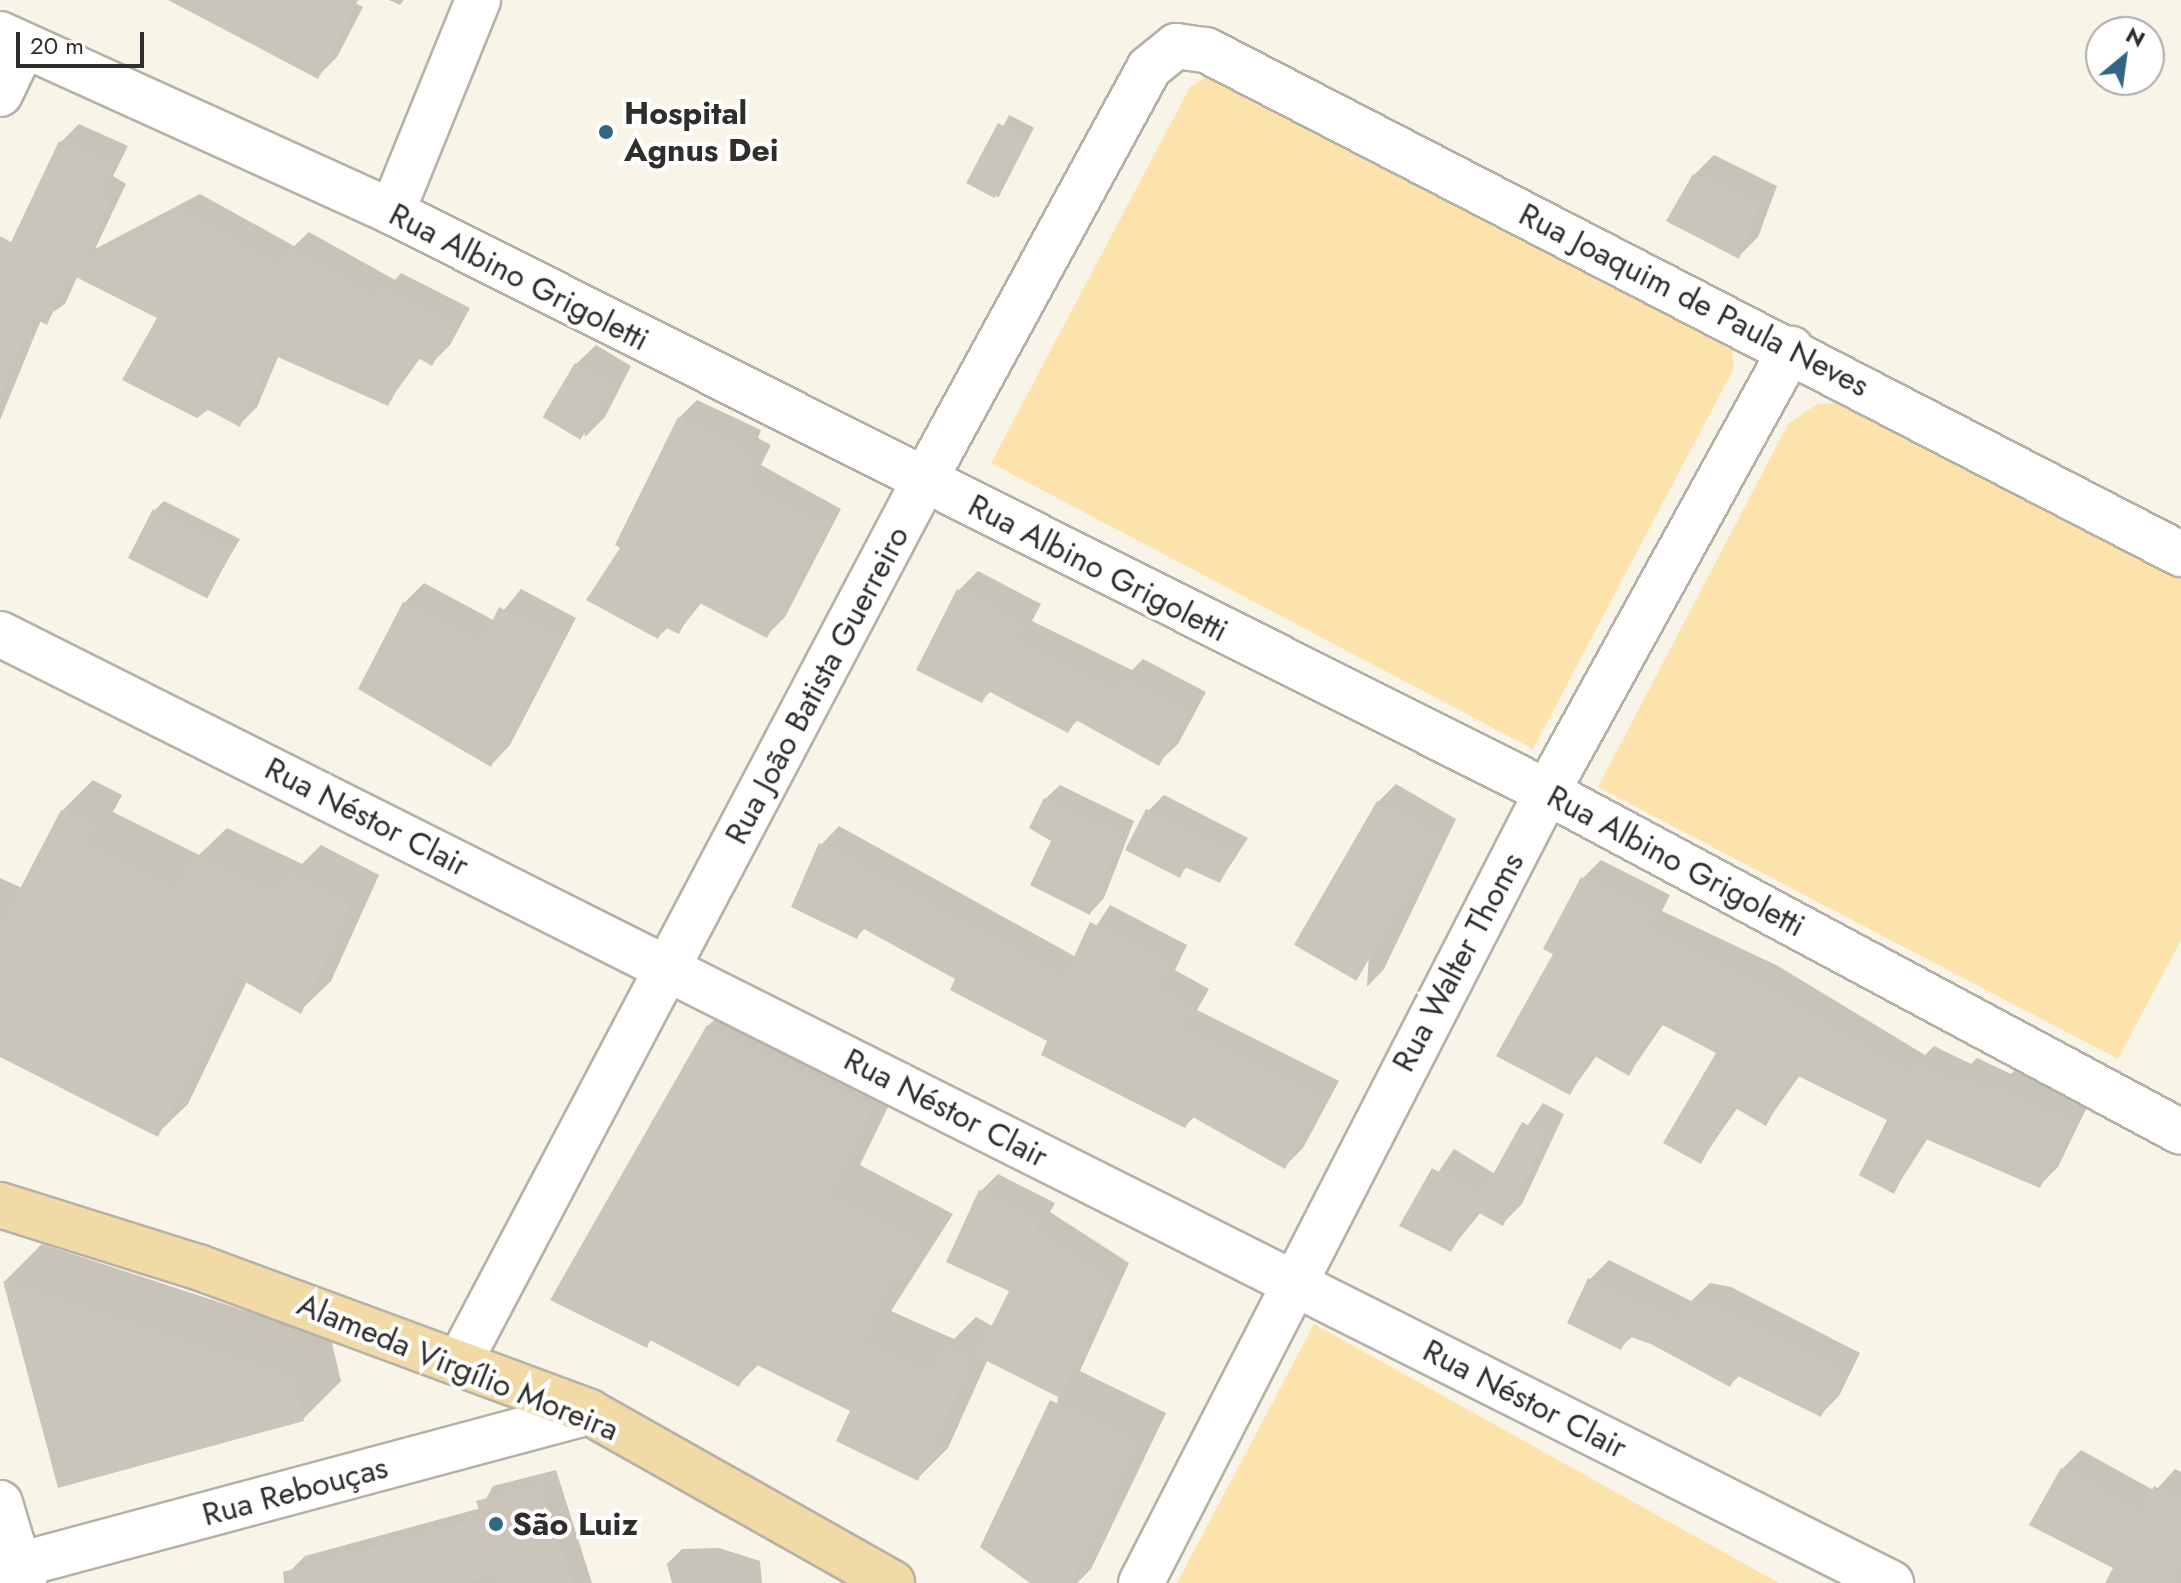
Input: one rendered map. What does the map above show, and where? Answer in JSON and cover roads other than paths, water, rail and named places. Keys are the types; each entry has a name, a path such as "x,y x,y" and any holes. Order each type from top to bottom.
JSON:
{"main road":[{"name":"Alameda Virgílio Moreira","path":"0,1205 198,1267 589,1412 892,1583"}],"street":[{"path":"392,212 478,0"},
{"path":"0,94 11,40"},
{"name":"Rua Albino Grigoletti","path":"11,40 392,212 1547,792 2181,1132"},
{"name":"Rua João Batista Guerreiro","path":"459,1363 924,481 1149,68 1176,46 1206,50"},
{"name":"Rua Joaquim de Paula Neves","path":"1206,50 1791,349 2181,554"},
{"name":"Rua Walter Thoms","path":"1141,1583 1290,1281 1547,792 1791,349"},
{"name":"Rua Néstor Clair","path":"0,634 1891,1583"},
{"name":"Rua Rebouças","path":"14,1573 589,1412"},
{"path":"0,1503 14,1573"}],"place":[{"name":"Hospital Agnus Dei","path":"606,132"},
{"name":"São Luiz","path":"496,1524"}]}
